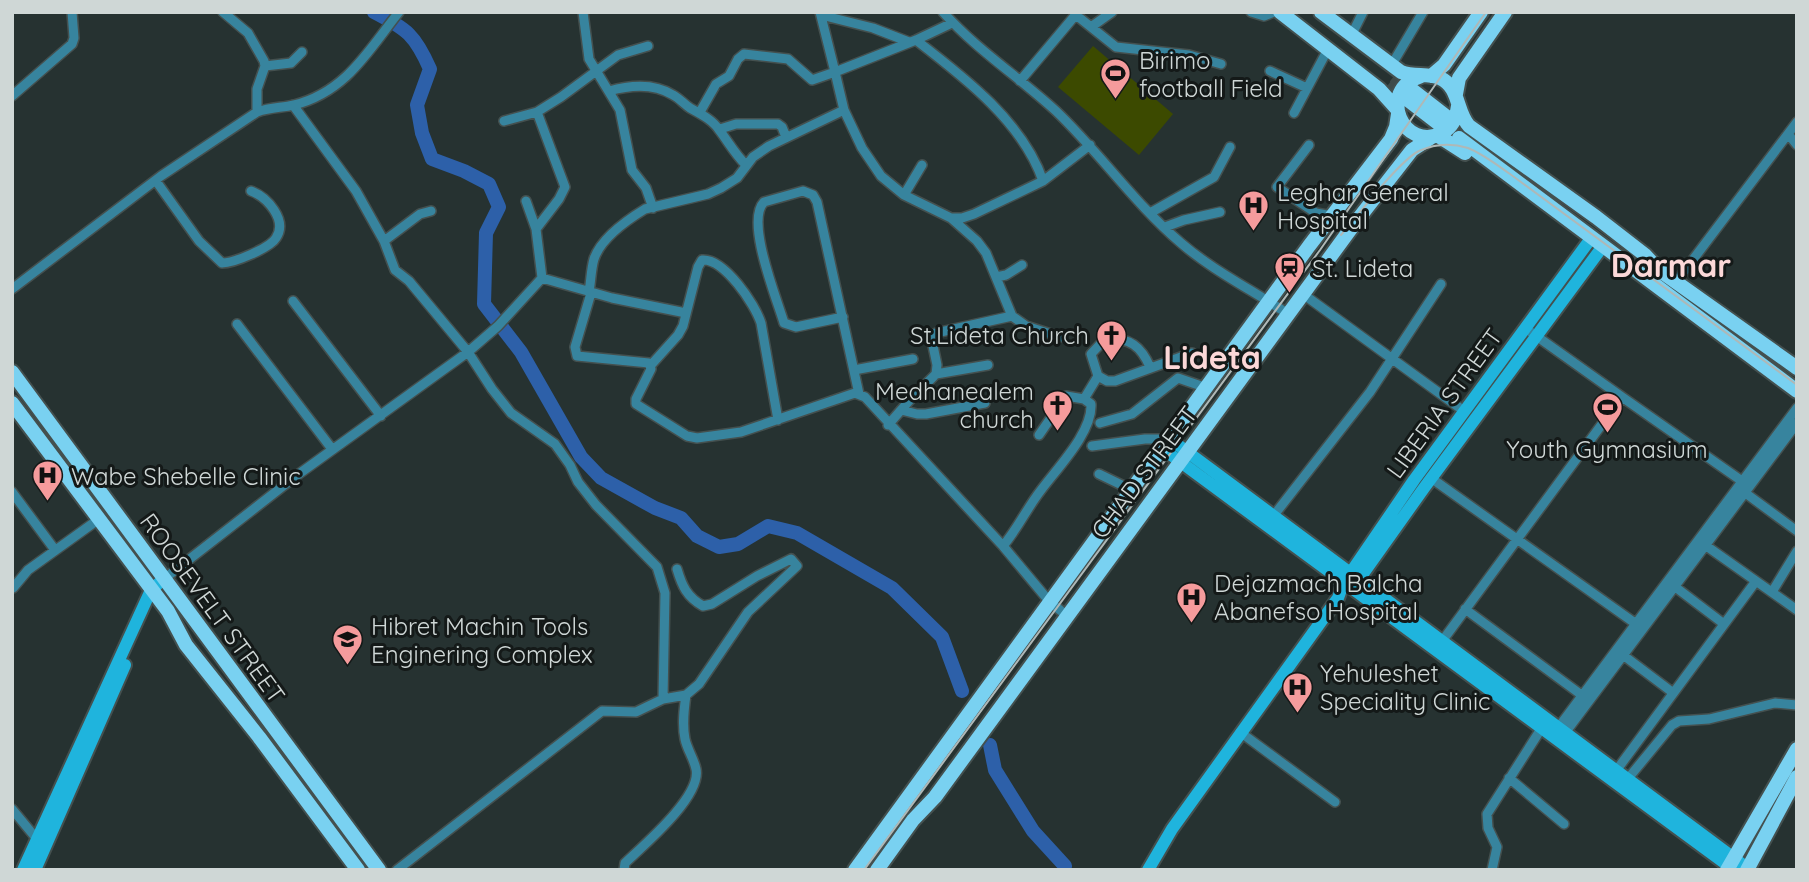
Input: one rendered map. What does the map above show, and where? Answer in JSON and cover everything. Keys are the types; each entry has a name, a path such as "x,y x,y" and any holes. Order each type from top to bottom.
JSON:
{"main road":[{"path":"1280,12 1379,89 1403,102 1439,128 1453,143 1537,205 1593,238"},
{"path":"1294,12 1391,76 1427,76 1446,82 1457,99 1462,119 1469,126 1596,217 1645,255 1658,269"},
{"path":"1310,12 1391,76"},
{"path":"1321,12 1351,36 1391,76"},
{"path":"1482,12 1444,65 1427,76 1411,81 1403,88 1399,97 1403,102 1404,125 1411,132 1447,129 1455,120 1459,78 1505,12"},
{"name":"CHAD STREET","path":"855,870 1165,442 1391,139 1403,102"},
{"name":"CHAD STREET","path":"883,870 1066,615 1354,223 1412,150 1439,128"},
{"path":"1797,368 1462,134 1593,238 1797,391"},
{"name":"ROOSEVELT STREET","path":"12,372 379,870"},
{"name":"ROOSEVELT STREET","path":"15,413 99,519 167,611 186,645 358,870"},
{"path":"59,466 74,456"},
{"path":"1738,867 1797,748"},
{"name":"CHAD STREET","path":"847,870 898,798 928,769"},
{"path":"1738,867 1797,777"},
{"name":"CHAD STREET","path":"877,870 913,820 926,808"}],"street":[{"path":"12,96 72,44 72,12"},
{"path":"223,12 248,33 265,66"},
{"path":"583,12 589,59 622,114 632,170 646,188 653,208"},
{"path":"943,12 1090,145 1150,213 1186,248 1288,314"},
{"path":"1091,27 1112,12"},
{"path":"1251,12 1264,16 1273,12"},
{"path":"1351,36 1363,12"},
{"path":"1391,76 1423,12"},
{"path":"12,289 156,181 257,112 316,97 347,78 399,13"},
{"path":"1044,181 1037,162 1004,119 951,67 913,41 821,14 844,110 862,148 881,176 904,195 951,218 983,247 1012,316 1026,326 1060,337"},
{"path":"1020,80 1077,14 1116,47 1188,55 1221,64"},
{"path":"700,112 716,84 729,76 738,59 744,54 788,59 812,80 953,23"},
{"path":"504,121 537,112 618,55 648,46"},
{"path":"1294,113 1328,49"},
{"path":"265,66 291,63 302,52"},
{"path":"257,112 257,83 265,66"},
{"path":"1270,71 1307,88"},
{"path":"610,91 625,86 660,89 700,112 720,129 734,153 746,165"},
{"path":"293,105 356,191 384,242 395,270 409,281 468,352 492,390 511,413 555,444 578,482 596,505 657,567 665,593 663,699"},
{"path":"651,365 639,361 578,356 575,347 590,292 593,262 601,245 636,215 721,188 737,178 746,165 769,146 844,110"},
{"path":"536,229 565,187 537,112"},
{"path":"1676,282 1797,122"},
{"path":"720,129 736,124 778,124 786,137"},
{"path":"1788,134 1797,145"},
{"path":"951,218 974,214 1044,181 1090,145"},
{"path":"1309,145 1277,187 1316,213 1332,216"},
{"path":"1150,213 1214,177 1230,147"},
{"path":"904,195 922,165"},
{"path":"156,181 199,241 222,263 256,252 275,241 278,227 275,211 269,201 251,191"},
{"path":"843,317 796,327 784,323 761,247 758,215 764,202 803,191 813,195 817,202 843,317 859,394"},
{"path":"23,870 153,593 332,449 468,352 498,326 542,278 536,229 526,201"},
{"path":"384,242 419,214 431,211"},
{"path":"1164,227 1220,212"},
{"name":"LIBERIA STREET","path":"1351,582 1531,332 1593,238"},
{"path":"778,420 761,323 749,298 728,274 705,259 698,267 678,335 651,365 636,404 692,438 741,432 778,420 855,393 859,394 865,397 888,425 1003,546 1049,601 1066,615"},
{"path":"996,277 1006,275 1022,265"},
{"path":"542,278 590,292 686,313"},
{"path":"1270,521 1393,359 1441,284"},
{"path":"1303,294 1464,411"},
{"path":"293,301 381,416"},
{"path":"936,374 932,341 936,332 1012,316"},
{"path":"237,324 332,449"},
{"path":"1531,332 1745,486 1797,531"},
{"name":"LIBERIA STREET","path":"1148,870 1172,829 1240,732 1338,598 1431,478 1464,411 1531,332"},
{"path":"1084,399 1098,376 1091,354 1107,338 1125,339 1135,344 1141,349 1150,368"},
{"path":"1098,376 1115,381 1192,353"},
{"path":"854,370 913,359"},
{"path":"888,425 936,374 988,365"},
{"path":"1100,423 1132,414 1178,378 1207,388"},
{"path":"1003,546 1081,434 1091,408 1084,399 1066,396 1039,435"},
{"path":"1438,646 1622,397"},
{"path":"901,410 926,414 985,403"},
{"path":"1492,870 1497,847 1488,828 1487,814 1508,778 1555,734 1623,655 1640,626 1705,545 1797,408"},
{"path":"1586,698 1745,486 1797,423"},
{"path":"1092,446 1165,442 1555,734 1738,867"},
{"path":"1099,474 1132,490"},
{"path":"1431,478 1640,626"},
{"path":"12,492 55,550"},
{"path":"13,588 28,570 99,519"},
{"path":"1705,545 1797,610"},
{"path":"1772,592 1797,551"},
{"path":"397,870 602,711 612,709 636,712 663,699 686,695 699,684 748,612 797,566 790,559 712,604 703,606 687,594 681,585 677,569"},
{"path":"1613,775 1756,581"},
{"path":"1674,586 1724,624"},
{"path":"35,870 153,593"},
{"path":"1465,609 1586,698"},
{"path":"1623,655 1672,692"},
{"path":"624,870 625,863 662,827 698,779 685,737 683,715 686,695"},
{"path":"1624,783 1672,725 1679,721 1709,719 1775,703 1797,705"},
{"path":"1240,732 1335,802"},
{"path":"1508,778 1564,824"},
{"path":"12,809 36,838"}],"green space":[{"name":"Birimo football Field","path":"1093,46 1173,114 1139,155 1058,87"}],"waterway":[{"path":"374,12 409,34 420,48 430,69 417,105 422,133 432,159 489,184 499,207 486,233 484,304 521,352 581,457 601,478 655,508 681,518 697,536 719,547 738,544 768,526 797,533 892,588 942,637 962,691"},
{"path":"990,745 995,770 1033,831 1065,866 1064,870"}],"tunnel":[{"path":"1394,76 1411,89"},
{"path":"1388,85 1404,97"}],"tram line":[{"path":"864,870 1320,250 1486,12"},
{"path":"1341,235 1390,177 1419,151 1443,145 1468,148 1510,174 1797,385"}],"place":[{"name":"Birimo football Field","path":"1116,101"},
{"name":"Leghar General Hospital","path":"1254,233"},
{"name":"St. Lideta","path":"1289,295"},
{"name":"St.Lideta Church","path":"1112,362"},
{"name":"Medhanealem church","path":"1057,432"},
{"name":"Youth Gymnasium","path":"1607,434"},
{"name":"Wabe Shebelle Clinic","path":"48,503"},
{"name":"Dejazmach Balcha Abanefso Hospital","path":"1191,624"},
{"name":"Hibret Machin Tools Enginering Complex","path":"348,667"},
{"name":"Yehuleshet Speciality Clinic","path":"1297,714"}],"district":[{"name":"Darmar","path":"1671,265"},
{"name":"Lideta","path":"1212,357"}]}
